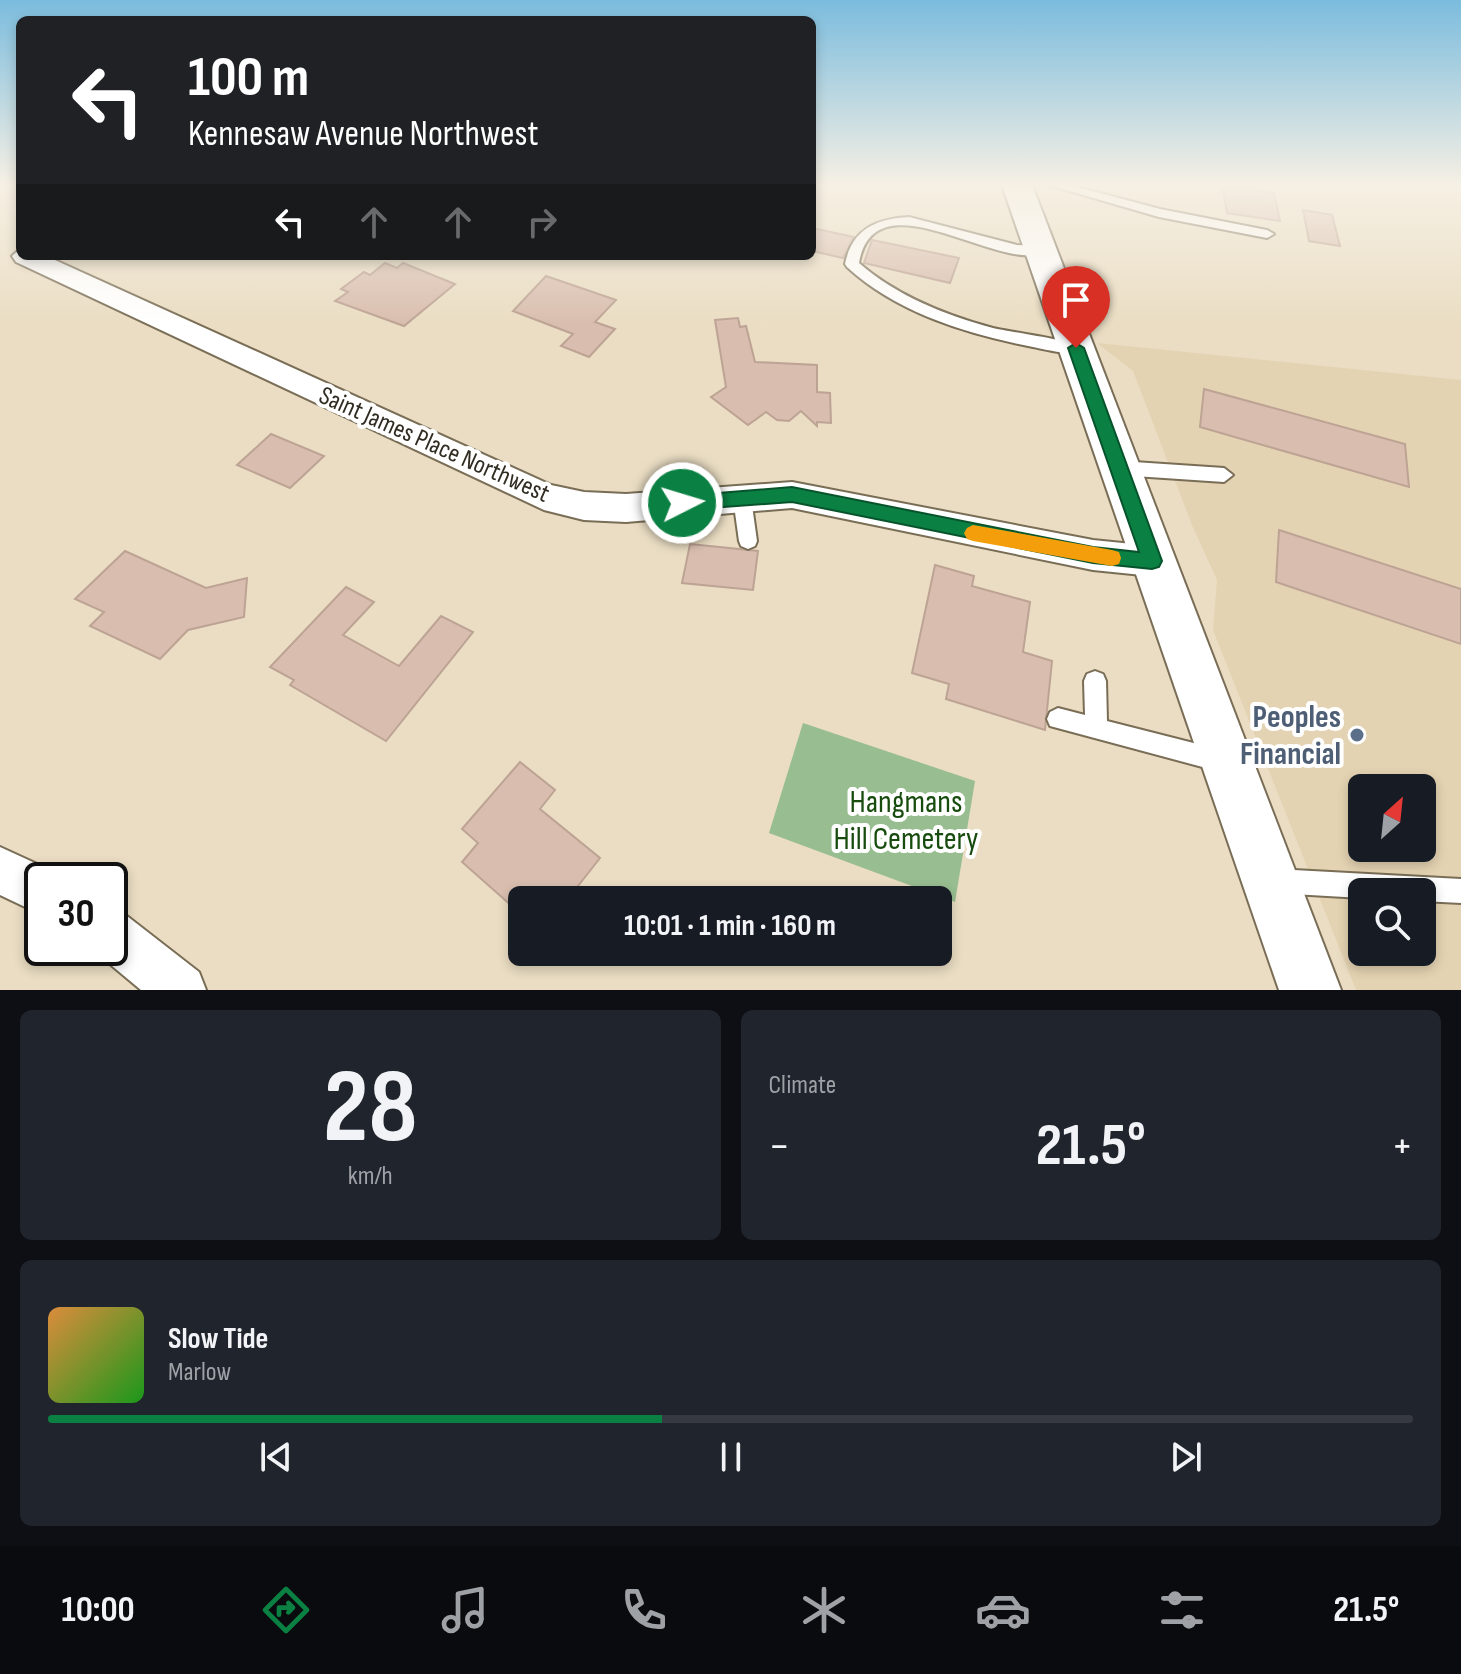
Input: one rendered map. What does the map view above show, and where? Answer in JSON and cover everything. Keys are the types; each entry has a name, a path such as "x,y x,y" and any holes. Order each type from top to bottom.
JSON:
{"street":[{"path":"1033,231 1310,990"},
{"name":"Saint James Place Northwest","path":"34,260 544,497 584,506 626,508 792,495 975,534 1093,555 1152,561"},
{"path":"0,870 24,882"},
{"path":"128,947 181,990"}],"lane":[{"path":"867,231 857,243 852,264 874,286 912,305 1023,342 1076,348"},
{"path":"948,231 1017,249 1040,250"},
{"path":"1253,231 1267,234"},
{"path":"1119,468 1224,475"},
{"path":"742,498 748,541"},
{"path":"1095,681 1096,729"},
{"path":"1058,719 1226,762"},
{"path":"1272,881 1461,891"}],"shaded area":[{"path":"1097,343 1461,380 1461,990 1356,990 1213,630 1217,580 1192,525 1133,371"}],"green space":[{"name":"Hangmans Hill Cemetery","path":"803,723 975,781 955,902 952,901 952,886 912,886 769,833"}],"building":[{"path":"816,231 854,237 843,258 816,252"},
{"path":"1307,231 1336,231 1340,246 1309,241"},
{"path":"872,240 959,258 950,283 864,263"},
{"path":"385,263 397,268 403,263 455,284 404,326 335,301 348,292 341,289 364,272 370,275"},
{"path":"546,276 616,300 595,322 615,329 589,357 561,346 573,334 513,311"},
{"path":"738,318 740,327 746,326 755,362 817,365 817,392 830,393 831,423 817,422 817,426 801,411 789,421 777,420 766,412 748,425 711,397 726,387 715,320"},
{"path":"1204,389 1405,444 1409,487 1200,427"},
{"path":"271,434 324,456 290,488 237,465"},
{"path":"1279,530 1461,589 1461,644 1276,582"},
{"path":"690,544 758,551 753,590 682,583"},
{"path":"125,551 206,588 247,578 244,617 188,630 160,659 90,626 104,612 75,599"},
{"path":"935,565 974,576 972,586 1030,602 1023,652 1052,661 1045,730 946,699 949,684 912,673"},
{"path":"346,587 374,602 343,635 399,666 441,616 473,632 386,741 290,685 294,680 270,667"},
{"path":"520,762 555,790 540,809 600,858 578,886 508,886 508,903 462,862 478,843 462,829"}],"slow traffic":[{"path":"973,533 1112,558"}],"place":[{"name":"Peoples Financial","path":"1357,735"}],"route":[{"path":"682,503 792,495 975,534 1111,558 1152,561 1076,348"}]}
